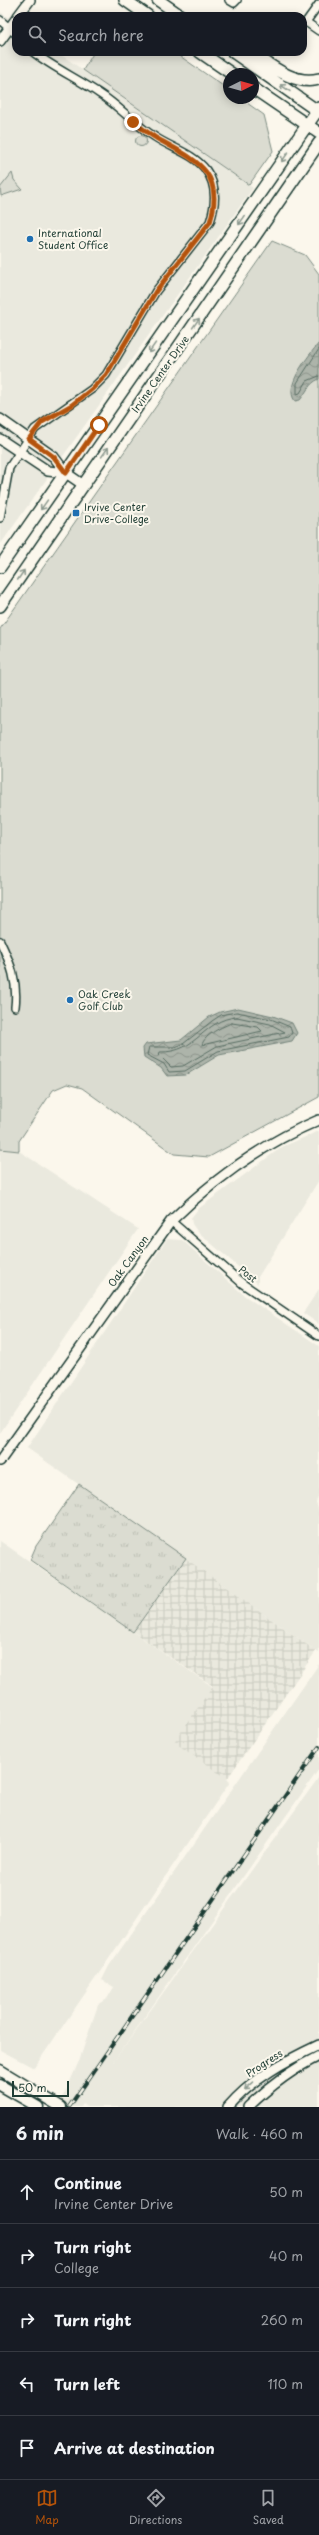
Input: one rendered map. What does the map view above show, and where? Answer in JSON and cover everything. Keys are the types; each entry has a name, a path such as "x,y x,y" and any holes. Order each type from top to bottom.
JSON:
{"main road":[{"path":"125,0 142,12"},
{"path":"158,0 175,12"},
{"path":"206,56 223,68"},
{"path":"239,56 318,110"},
{"path":"256,56 278,71 294,78 319,79"},
{"path":"259,92 319,133"},
{"name":"Irvine Center Drive","path":"0,567 318,110"},
{"name":"Irvine Center Drive","path":"0,606 82,484 319,143"},
{"path":"0,2070 61,2107"},
{"path":"0,2085 38,2107"}],"street":[{"path":"21,12 30,0"},
{"path":"229,0 234,3 236,0"},
{"path":"307,21 319,4"},
{"path":"0,20 12,29"},
{"path":"307,23 319,31"},
{"path":"0,41 12,31"},
{"path":"0,518 9,468 19,453 42,422 72,405 92,389 106,375 156,291 210,222 215,208 212,182 206,170 196,160 155,138 101,94 55,69 38,56"},
{"path":"0,420 54,457 66,473 82,484"},
{"path":"0,439 48,471 66,473"},
{"path":"0,941 13,969 17,990 16,1007"},
{"name":"Oak Canyon","path":"0,1461 171,1221 202,1191 233,1167 265,1146 319,1120"},
{"name":"Post","path":"171,1221 243,1284 319,1336"},
{"name":"Progress","path":"228,2107 236,2097 270,2070 319,2045"},
{"path":"248,2107 272,2084 301,2064 319,2056"}],"shaded area":[{"path":"0,12 12,20 12,56 63,56 253,188 0,545"},
{"path":"319,1131 319,1180 258,1277 258,1284 197,1231 192,1224 191,1218 198,1209 282,1147"},
{"path":"0,1149 19,1151 138,1229 0,1433"},
{"path":"167,1239 182,1240 245,1296 319,1346 319,1494 316,1502 319,1512 319,1653 27,1448"},
{"path":"319,1289 319,1324 303,1313"},
{"path":"0,1541 213,1687 227,1779 230,1782 34,2068 0,2050"},
{"path":"185,1558 316,1651 227,1779 174,1742 213,1686 133,1632"},
{"path":"319,1664 319,1769 113,2062 319,1777 319,2107 86,2107 83,2104 81,2107 55,2107 65,2093 79,2061 98,2005 107,1999 114,1987 102,1980 109,1966"}],"green space":[{"path":"92,56 180,56 223,86 223,104 248,104 264,115 273,151 249,185 83,70"},
{"path":"139,136 143,136 145,137 145,145 139,146 136,143 136,139"},
{"path":"12,173 14,180 22,189 1,196 0,188"},
{"path":"272,241 305,255 319,274 319,1097 209,1157 174,1154 82,1088 67,1084 53,1090 19,1141 19,1151 0,1149 0,629"},
{"path":"79,1484 186,1558 133,1632 30,1560 36,1546"}],"water":[{"path":"319,343 319,379 310,386 300,400 295,401 292,395 292,387 295,379 309,355"},
{"path":"238,1008 273,1016 292,1023 297,1033 292,1041 219,1055 186,1075 167,1076 161,1068 144,1057 143,1048 146,1044 181,1040 209,1017 220,1012"}],"railway":[{"path":"69,2107 319,1747"}],"place":[{"name":"International Student Office","path":"30,239"},
{"name":"Irvive Center Drive-College","path":"76,513"},
{"name":"Oak Creek Golf Club","path":"70,1000"}],"route":[{"path":"99,425 66,473 54,457 29,439 35,429 42,422 72,405 92,389 106,375 156,291 210,222 215,208 215,194 212,182 206,170 196,160 167,143 155,138 133,122"}]}
